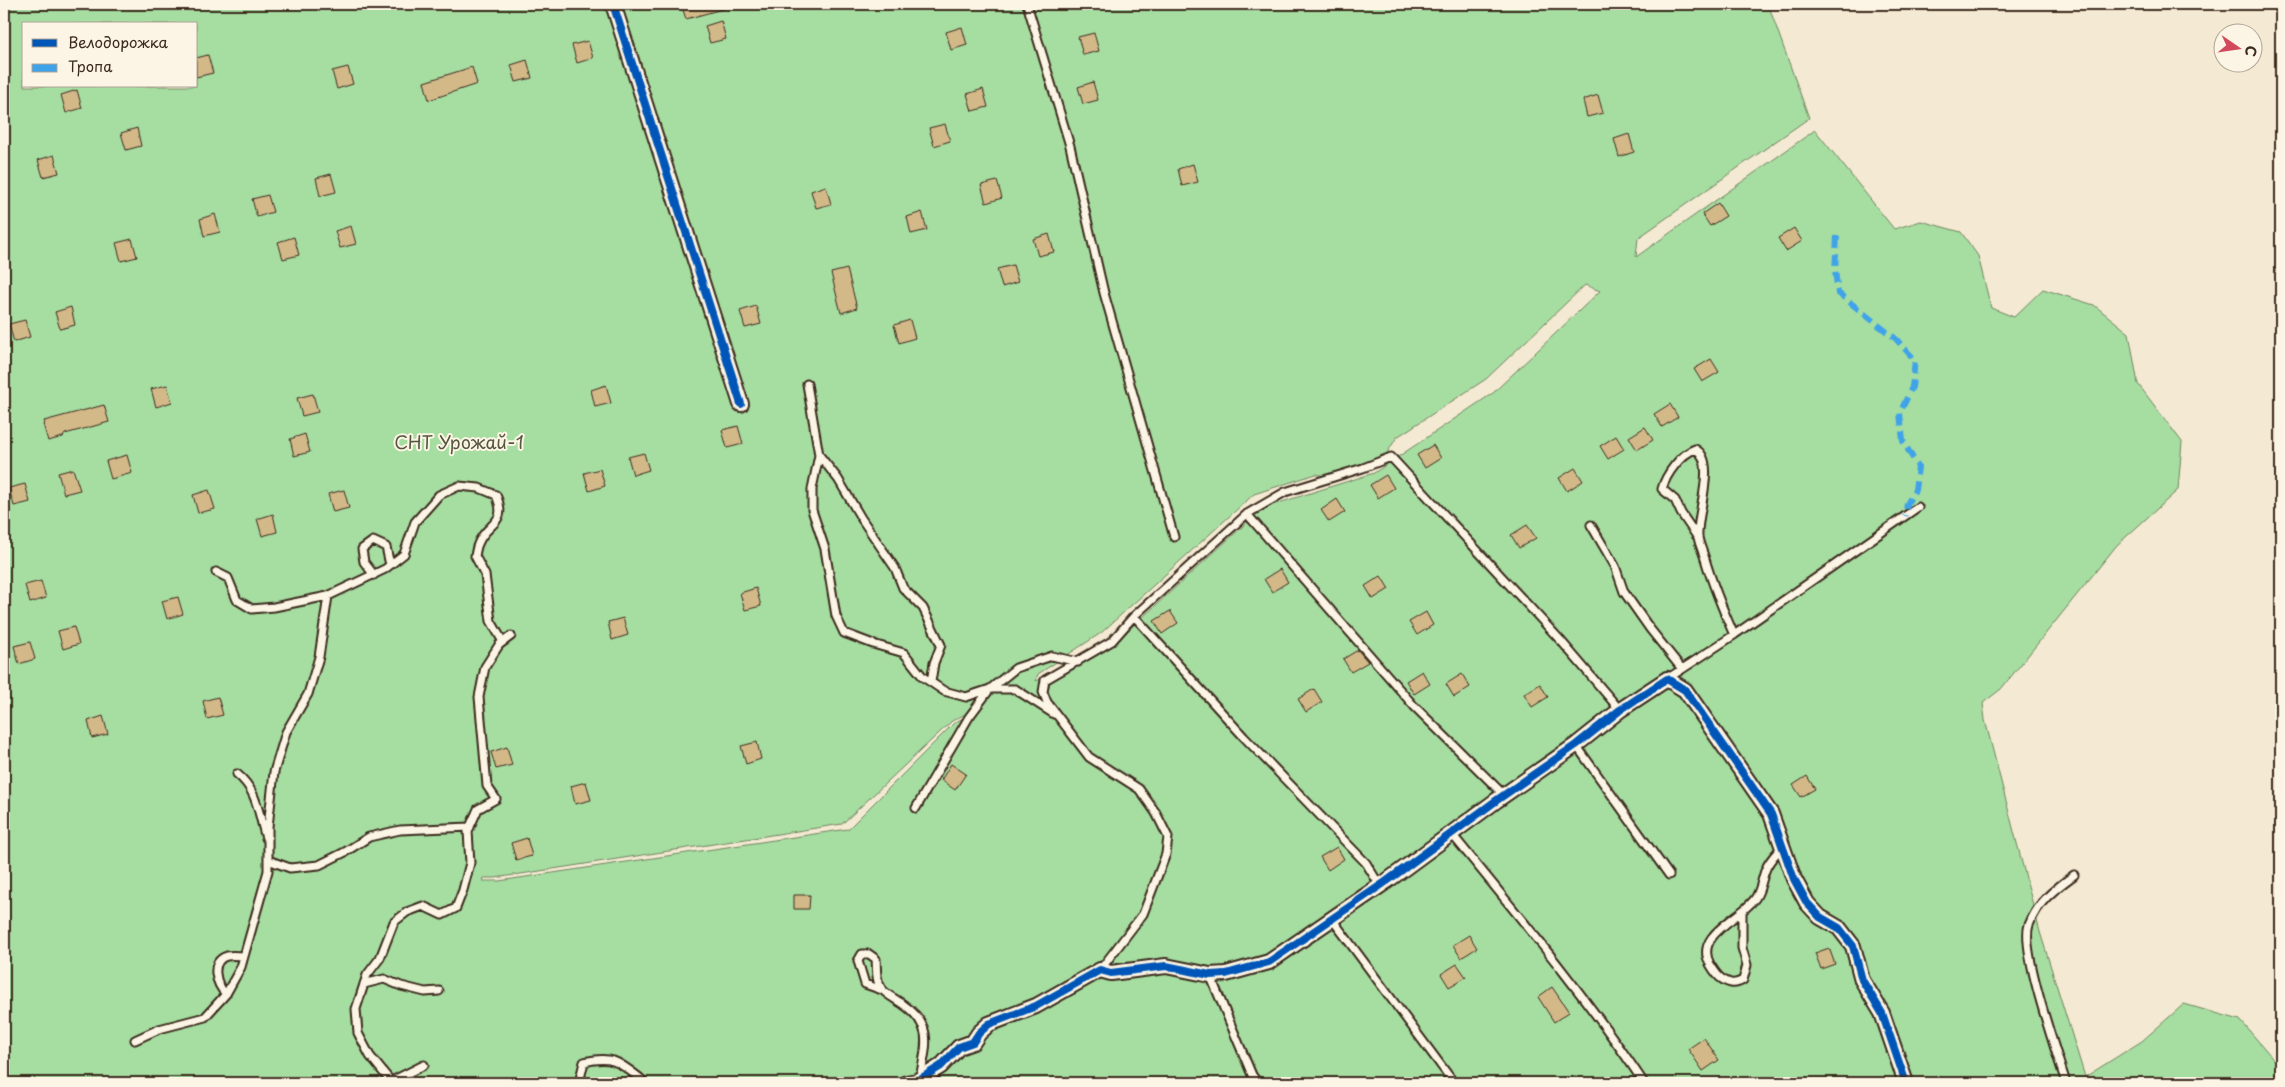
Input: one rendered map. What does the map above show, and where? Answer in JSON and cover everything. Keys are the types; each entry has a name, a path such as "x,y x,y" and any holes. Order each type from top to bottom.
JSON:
{"street":[{"path":"613,4 741,404"},
{"path":"906,1083 919,1081 941,1066 959,1047 973,1042 978,1033 989,1024 1036,1006 1100,970 1111,973 1166,966 1210,975 1226,974 1269,962 1380,886 1576,745 1620,710 1667,679 1684,690 1771,814 1794,879 1807,903 1820,917 1839,928 1853,946 1862,980 1882,1013 1906,1083"}],"lane":[{"path":"1027,4 1070,146 1104,293 1174,537"},
{"path":"807,384 819,455 812,488 812,510 825,549 836,616 844,633 872,644 904,653 923,677 944,691 966,697 990,689 1015,688 1059,717"},
{"path":"1698,538 1700,509 1707,470 1705,458 1701,452 1695,449 1686,453 1664,481 1662,489 1675,500 1681,513 1698,538 1714,590 1734,636"},
{"path":"819,455 838,479 861,518 896,568 903,588 923,608 941,645 934,663 931,682"},
{"path":"1100,970 1143,914 1166,854 1168,838 1156,813 1139,789 1088,757 1048,702 1043,692 1045,680 1112,641 1134,616 1247,514 1284,492 1363,468 1391,457 1562,642 1620,710"},
{"path":"216,572 228,578 237,600 252,609 274,607 328,596 374,575 404,554 415,522 438,495 459,486 479,488 496,495 500,506 500,517 478,542 475,556 485,575 491,620 503,642"},
{"path":"1667,679 1734,636 1918,507"},
{"path":"1247,514 1414,706 1504,795"},
{"path":"1591,524 1616,566 1624,592 1682,669"},
{"path":"374,575 364,562 362,549 373,541 386,548 390,565"},
{"path":"135,1040 160,1029 205,1017 226,994 241,968 268,871 268,845 274,772 286,732 308,694 319,657 328,596"},
{"path":"1134,616 1244,737 1366,863 1380,886"},
{"path":"424,1065 392,1082 370,1056 358,1033 356,1009 366,975 380,958 394,922 407,912 423,906 442,915 456,908 464,890 470,863 468,831 478,809 496,799 488,786 479,697 485,667 503,642 511,636"},
{"path":"916,808 969,717 990,689 1016,668 1052,656 1078,662"},
{"path":"1576,745 1669,875"},
{"path":"237,774 246,781 257,800 268,845"},
{"path":"268,860 290,868 319,865 345,852 369,836 400,830 470,827"},
{"path":"1452,833 1554,961 1644,1083"},
{"path":"1742,912 1742,948 1746,965 1743,980 1737,984 1729,983 1720,977 1711,965 1707,958 1707,948 1712,937 1724,923 1742,912 1757,896 1765,870 1783,846"},
{"path":"2066,1083 2029,955 2028,927 2040,902 2074,875"},
{"path":"1332,919 1454,1083"},
{"path":"882,990 877,978 876,959 869,954 862,954 858,961 865,984 882,990 911,1010 923,1022 927,1037 919,1081"},
{"path":"226,994 219,988 215,974 219,962 227,956 244,956"},
{"path":"1210,975 1252,1074 1258,1083"},
{"path":"364,984 384,979 401,986 425,992 439,991"},
{"path":"578,1083 584,1062 602,1058 618,1062 641,1079 641,1083"}],"green space":[{"name":"СНТ Урожай-1","path":"4,4 1768,4 1809,118 1638,238 1636,257 1815,130 1894,229 1921,221 1961,232 1978,256 1991,308 2014,317 2043,289 2094,305 2129,333 2138,384 2182,442 2178,490 2117,545 2001,689 1983,703 1985,720 2040,932 2085,1077 2142,1041 2184,1004 2240,1020 2277,1063 2281,1064 2281,1083 4,1083","holes":["1585,285 1600,291 1493,393 1374,473 1263,508 1113,644 1036,681 1038,674 1101,633 1254,494 1316,474 1325,476 1362,473 1387,453 1397,437 1486,379","973,710 978,710 954,723 848,829 499,881 483,881 484,878 495,878 842,824 952,721"]}],"building":[{"path":"681,4 726,4 726,8 686,19"},
{"path":"721,21 726,39 710,43 705,26"},
{"path":"962,27 967,45 951,50 946,32"},
{"path":"1094,33 1099,51 1083,55 1078,37"},
{"path":"588,41 593,58 577,63 572,45"},
{"path":"208,55 213,73 198,77 198,58"},
{"path":"527,60 532,78 516,82 511,65"},
{"path":"348,67 353,84 337,89 332,71"},
{"path":"472,67 477,84 429,100 424,82"},
{"path":"1093,82 1098,100 1083,104 1078,87"},
{"path":"983,89 988,107 972,111 967,94"},
{"path":"77,90 82,108 66,113 61,95"},
{"path":"1598,95 1603,113 1587,117 1583,100"},
{"path":"945,124 950,141 934,146 929,128"},
{"path":"137,128 141,146 126,150 121,133"},
{"path":"1629,134 1634,152 1619,157 1614,139"},
{"path":"54,155 59,173 43,177 38,160"},
{"path":"1193,164 1198,182 1182,186 1178,169"},
{"path":"331,174 336,192 320,196 316,178"},
{"path":"997,181 1002,198 986,203 981,185"},
{"path":"826,186 831,204 816,208 811,191"},
{"path":"268,195 273,212 257,217 252,199"},
{"path":"1718,203 1726,216 1710,226 1702,214"},
{"path":"922,212 927,230 911,234 907,217"},
{"path":"215,214 220,232 204,236 200,219"},
{"path":"351,226 356,244 340,248 335,231"},
{"path":"1794,228 1802,241 1786,251 1778,238"},
{"path":"1049,234 1054,252 1038,256 1033,239"},
{"path":"294,237 299,255 283,259 278,242"},
{"path":"132,239 137,257 121,261 116,243"},
{"path":"1013,265 1018,282 1002,287 997,269"},
{"path":"847,269 857,308 841,313 831,273"},
{"path":"756,306 761,324 745,328 740,311"},
{"path":"71,307 75,325 60,329 55,312"},
{"path":"25,320 30,337 14,342 9,324"},
{"path":"910,320 915,338 899,343 894,325"},
{"path":"1711,359 1719,372 1702,382 1694,369"},
{"path":"167,385 172,402 156,407 151,389"},
{"path":"606,385 611,403 595,407 591,390"},
{"path":"313,394 318,412 302,416 297,398"},
{"path":"1670,404 1678,417 1662,427 1654,414"},
{"path":"104,405 109,422 65,434 63,437 48,441 43,424 45,423 44,421"},
{"path":"738,426 743,444 727,448 722,430"},
{"path":"1645,427 1653,440 1637,450 1629,437"},
{"path":"305,434 310,452 294,456 290,439"},
{"path":"1616,436 1624,449 1608,459 1600,446"},
{"path":"1433,445 1441,458 1425,468 1417,455"},
{"path":"644,453 649,470 633,475 628,457"},
{"path":"127,455 132,473 111,479 106,461"},
{"path":"1575,468 1583,481 1567,491 1559,478"},
{"path":"73,469 80,490 64,494 58,473"},
{"path":"600,469 605,486 589,491 584,473"},
{"path":"1386,475 1394,488 1378,498 1370,485"},
{"path":"25,484 30,502 14,506 9,488"},
{"path":"209,490 215,509 198,513 193,495"},
{"path":"344,490 349,508 333,512 328,494"},
{"path":"1337,499 1345,512 1329,522 1321,510"},
{"path":"273,514 277,532 262,536 257,519"},
{"path":"1527,525 1536,538 1519,548 1511,535"},
{"path":"1280,569 1288,582 1272,592 1264,579"},
{"path":"1381,576 1389,589 1373,599 1365,586"},
{"path":"41,581 46,598 30,603 25,585"},
{"path":"756,588 761,606 745,610 740,593"},
{"path":"178,597 183,614 167,619 162,601"},
{"path":"1170,611 1178,623 1162,634 1154,621"},
{"path":"1426,612 1433,625 1417,635 1409,622"},
{"path":"623,618 628,635 612,640 608,622"},
{"path":"74,627 79,644 63,649 58,631"},
{"path":"30,642 35,659 19,664 14,646"},
{"path":"1358,650 1368,662 1351,672 1343,659"},
{"path":"1422,671 1430,684 1414,694 1406,681"},
{"path":"1462,674 1470,687 1454,697 1446,684"},
{"path":"1540,684 1548,697 1532,707 1524,694"},
{"path":"1314,689 1322,702 1306,712 1298,699"},
{"path":"218,697 223,715 207,719 203,701"},
{"path":"103,716 108,734 92,738 88,721"},
{"path":"757,742 761,759 746,764 741,746"},
{"path":"507,747 512,765 496,769 491,752"},
{"path":"951,764 966,774 955,790 941,780"},
{"path":"1807,776 1815,789 1801,797 1793,785"},
{"path":"586,782 591,800 575,804 571,786"},
{"path":"527,838 532,856 516,860 511,843"},
{"path":"1337,847 1344,859 1328,870 1320,857"},
{"path":"794,895 810,895 809,909 794,909"},
{"path":"1469,935 1477,948 1461,958 1453,945"},
{"path":"1829,948 1835,964 1821,969 1815,953"},
{"path":"1457,964 1466,977 1449,987 1441,974"},
{"path":"1552,987 1569,1012 1554,1022 1538,997"},
{"path":"1704,1038 1719,1060 1703,1071 1688,1049"}],"marked path":[{"path":"1837,236 1835,271 1838,293 1896,339 1915,360 1912,387 1900,413 1903,441 1918,467 1915,490 1907,504 1905,516"}],"cycle path":[{"path":"613,4 741,404"},
{"path":"906,1083 917,1081 941,1066 959,1047 973,1042 989,1024 1036,1006 1100,970 1111,973 1166,966 1210,975 1226,974 1269,962 1387,881 1576,745 1620,710 1667,679 1685,690 1771,814 1794,879 1807,903 1820,917 1839,928 1853,946 1862,980 1882,1013 1906,1083"}]}
